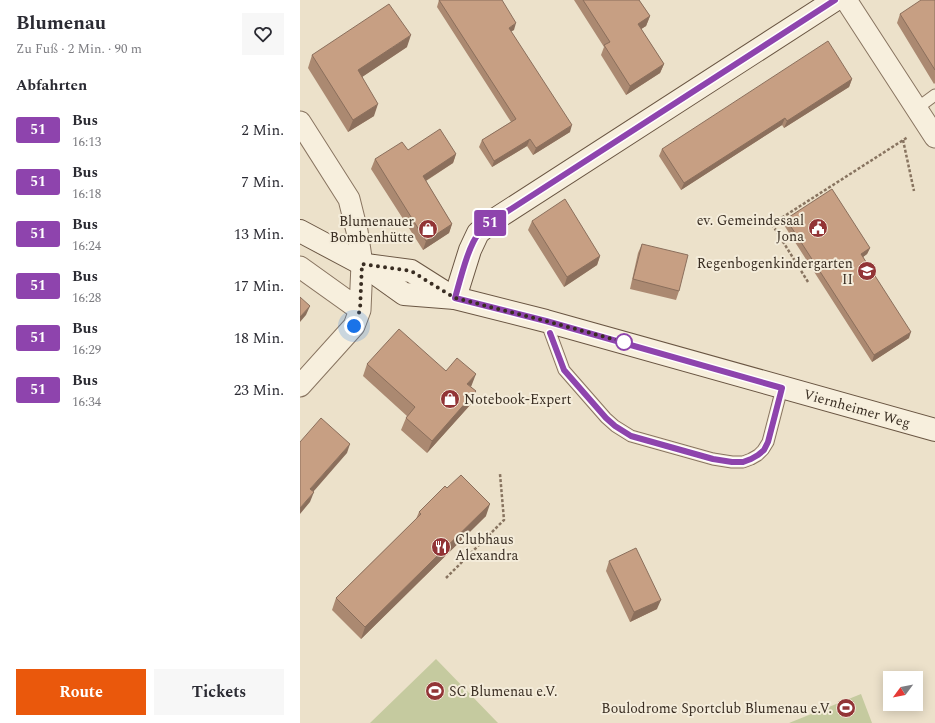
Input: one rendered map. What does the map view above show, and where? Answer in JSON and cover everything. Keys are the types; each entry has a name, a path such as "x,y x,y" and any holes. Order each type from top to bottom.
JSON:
{"street":[{"path":"455,298 478,233 494,220 835,0"},
{"path":"846,0 926,124"},
{"path":"300,122 349,199 357,231 362,264 360,310 354,326 300,386"},
{"name":"Viernheimer Weg","path":"300,231 362,264 404,294 455,298 546,321 935,430"},
{"path":"300,267 360,310"}],"lane":[{"path":"926,124 935,95"},
{"path":"546,321 564,370 606,418 624,431 640,439 713,459 743,462 758,455 764,450 768,442 782,388"}],"path":[{"path":"808,282 772,224 926,124"},
{"path":"903,140 914,191"},
{"path":"446,578 504,520 500,474"}],"green space":[{"name":"SC Blumenau e.V.","path":"436,659 498,723 370,723"},
{"name":"Boulodrome Sportclub Blumenau e.V.","path":"861,694 872,723 789,723"}],"building":[{"path":"439,0 502,0 516,23 509,28 572,125 536,148 530,139 494,161 482,140 516,119"},
{"path":"583,0 639,0 650,16 638,24 664,64 630,86 604,45 610,42"},
{"path":"921,0 935,0 935,70 900,14"},
{"path":"389,4 411,35 358,70 378,104 353,120 312,55"},
{"path":"828,41 852,79 787,121 785,118 684,183 662,149"},
{"path":"440,129 456,154 423,176 452,224 426,241 375,159 402,142 408,150"},
{"path":"832,189 870,248 861,254 911,332 874,355 786,219"},
{"path":"565,199 600,256 567,277 532,221"},
{"path":"642,244 688,255 679,291 633,279"},
{"path":"300,297 310,306 300,317"},
{"path":"399,329 446,371 457,358 476,374 467,384 476,391 432,441 406,418 415,407 367,364"},
{"path":"321,418 350,444 310,489 314,492 300,508 300,442"},
{"path":"461,475 490,504 365,627 336,598 421,514 419,512 445,486 447,488"},
{"path":"636,548 661,600 634,612 609,561"}],"bus line":[{"name":"51","path":"550,333 564,370 606,418 615,426 631,436 713,459 732,462 743,462 751,459 764,450 768,442 782,388 546,321 455,298 470,250 478,233 494,220 835,0"}],"place":[{"name":"ev. Gemeindesaal Jona","path":"818,228"},
{"name":"Blumenauer Bombenhütte","path":"428,229"},
{"name":"Regenbogenkindergarten II","path":"867,271"},
{"name":"Notebook-Expert","path":"450,399"},
{"name":"Clubhaus Alexandra","path":"441,547"},
{"name":"SC Blumenau e.V.","path":"435,691"},
{"name":"Boulodrome Sportclub Blumenau e.V.","path":"846,708"}],"route":[{"path":"354,326 360,310 362,264 411,271 455,298 624,342"}]}
